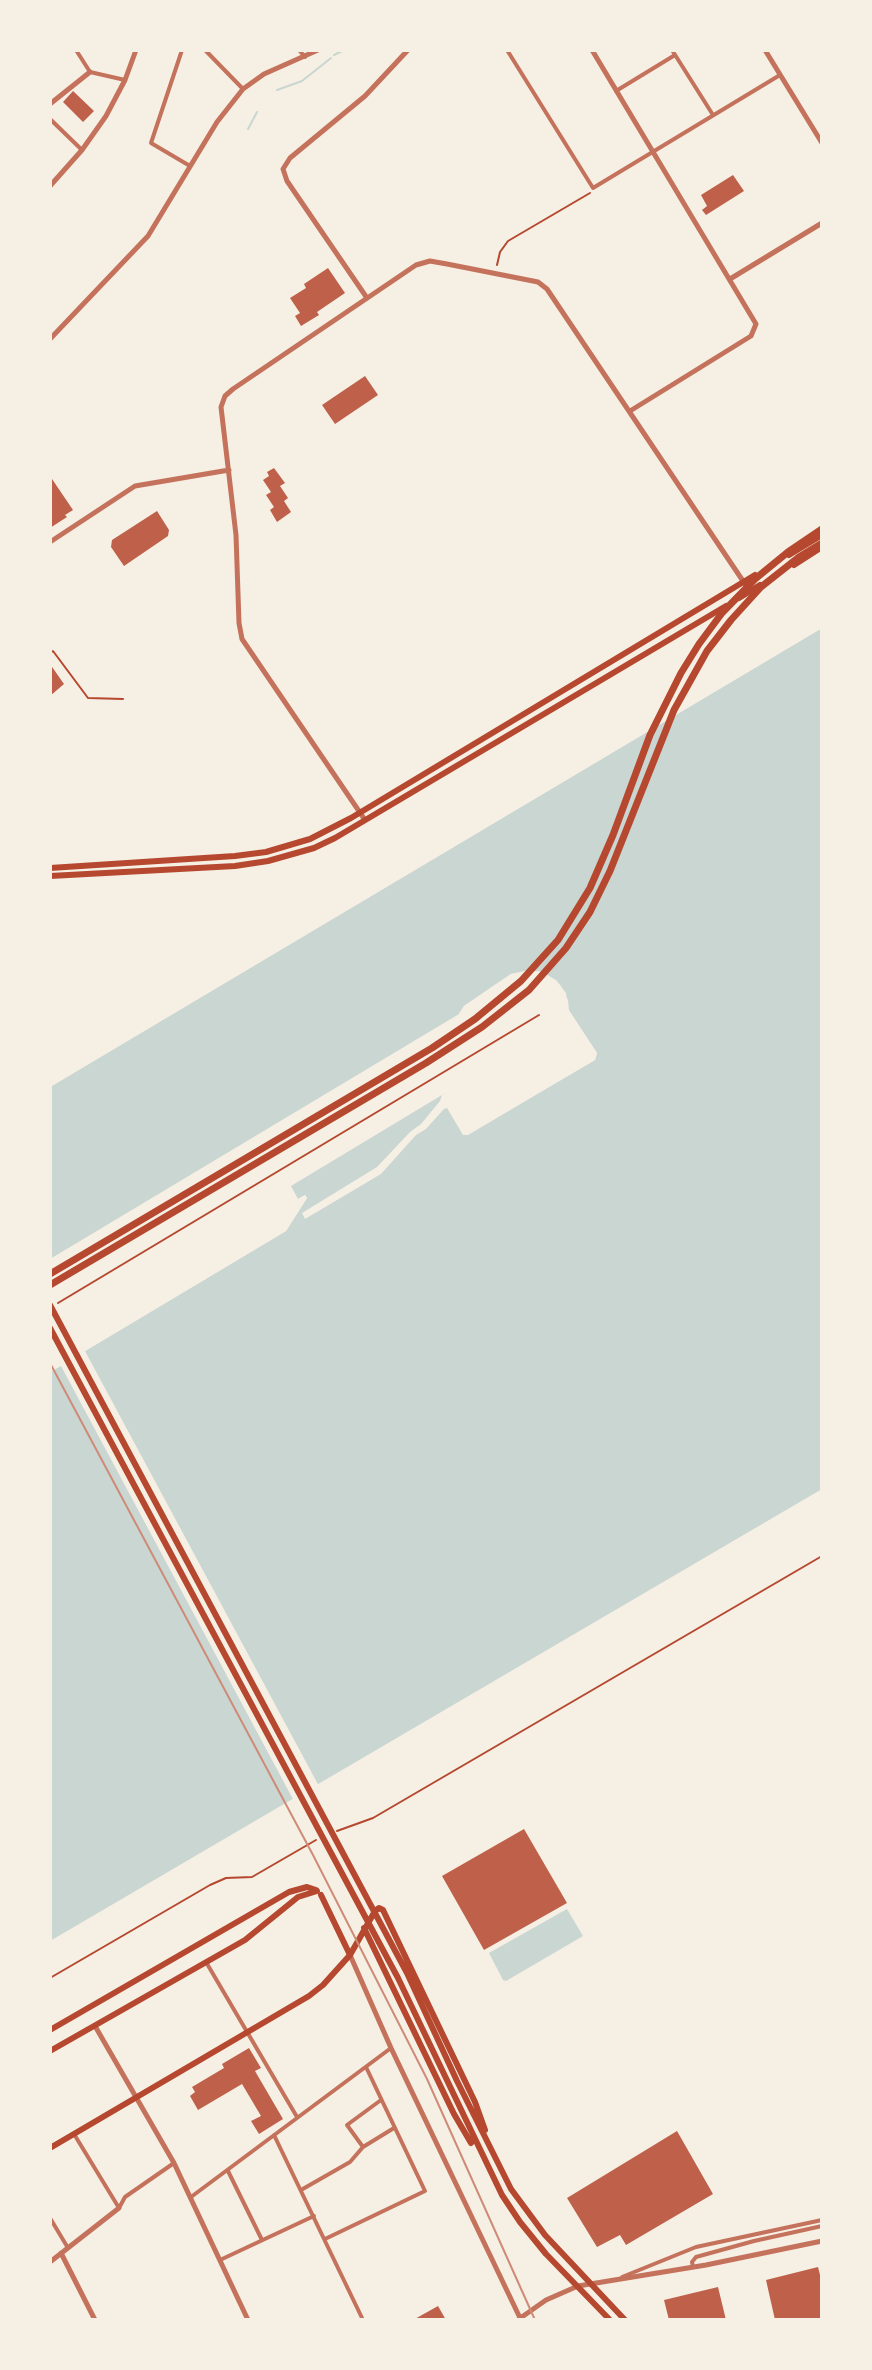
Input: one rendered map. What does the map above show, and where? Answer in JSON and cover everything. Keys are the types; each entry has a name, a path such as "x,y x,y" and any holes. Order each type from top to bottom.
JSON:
{"highway":[{"path":"50,1274 432,1048 475,1019 521,981 558,940 590,888 650,735 699,644 722,613 755,579 775,561 822,529"},
{"path":"50,1285 426,1063 482,1027 529,990 566,948 595,902 662,737 707,651 761,587 799,557 822,545"}],"main road":[{"path":"50,868 266,852 310,839 822,535"},
{"path":"50,876 235,866 268,861 314,848 750,592 822,545"},
{"path":"50,1306 407,1973 511,2189 527,2213 625,2320"},
{"path":"50,1328 392,1965 486,2166"},
{"path":"50,2030 289,1892 307,1887 319,1893 350,1955"},
{"path":"50,2051 245,1940 298,1897 319,1893"},
{"path":"50,2148 309,1996 350,1955 379,1908 383,1910 475,2102 494,2156"},
{"path":"364,1928 454,2114 520,2222 546,2254 610,2320"}],"street":[{"path":"76,50 90,72 125,80"},
{"path":"50,186 82,150 106,116 125,80 136,50"},
{"path":"182,50 151,143 190,166"},
{"path":"205,50 243,89"},
{"path":"299,50 305,57"},
{"path":"50,339 148,236 228,104 264,74 318,50"},
{"path":"367,298 287,181 283,169 290,158 365,96 408,50"},
{"path":"592,50 756,324 754,333 630,411"},
{"path":"765,50 822,143"},
{"path":"511,51 593,188 780,75"},
{"path":"616,91 674,52 713,115"},
{"path":"50,104 90,72"},
{"path":"50,119 82,150"},
{"path":"730,279 822,223"},
{"path":"365,820 242,639 236,535 222,401 416,265 430,261 538,282 547,289 750,592"},
{"path":"50,542 135,486 229,470"},
{"path":"350,1955 519,2319 546,2300 578,2286 693,2268 822,2241"},
{"path":"206,1962 297,2117"},
{"path":"95,2026 174,2163 248,2320"},
{"path":"191,2197 391,2048"},
{"path":"325,2239 425,2191 366,2067"},
{"path":"363,2147 347,2125 381,2100"},
{"path":"301,2190 350,2162 363,2147 394,2128"},
{"path":"74,2134 119,2208"},
{"path":"274,2135 363,2320"},
{"path":"50,2262 119,2208 125,2197 174,2163"},
{"path":"227,2170 262,2240"},
{"path":"220,2260 314,2216"},
{"path":"50,2218 68,2248"},
{"path":"612,2281 696,2247 822,2223"},
{"path":"693,2268 692,2262 696,2257 822,2223"},
{"path":"61,2253 95,2320"}],"path":[{"path":"497,265 500,252 508,241 591,192"},
{"path":"50,653 53,651 88,698 123,699"},
{"path":"50,1306 539,1015"},
{"path":"336,1831 373,1818 822,1556"},
{"path":"50,1978 210,1885 226,1878 252,1877 316,1840"}],"shaded area":[{"path":"822,628 822,1489 50,1941 50,1372 286,1231 307,1198 305,1195 298,1199 291,1186 445,1093 467,1134 595,1060 597,1053 568,1010 566,993 556,980 539,971 511,974 464,1006 459,1014 50,1259 50,1087"},
{"path":"567,1909 583,1936 503,1980 489,1953"}],"pier":[{"path":"822,624 822,628 50,1087 50,1082"},
{"path":"529,970 548,975 560,985 568,1000 569,1010 597,1053 595,1060 468,1135 463,1135 447,1108 444,1109 381,1174 305,1219 302,1213 377,1167 421,1124 448,1091 469,1129 592,1057 593,1054 565,1012 562,994 554,983 538,975 513,978 461,1016 459,1014 464,1006 511,974"},
{"path":"305,1195 307,1198 286,1231 85,1351 320,1788 295,1803 61,1366 50,1372 50,1368 283,1228 299,1203 296,1203 298,1199"}],"building":[{"path":"73,91 94,111 83,122 63,102"},
{"path":"733,175 744,191 706,215 702,210 707,206 701,195"},
{"path":"328,268 345,293 301,326 295,316 300,313 290,298"},
{"path":"365,376 378,395 335,424 322,405"},
{"path":"274,468 285,483 280,486 288,498 284,501 291,512 277,522 270,510 274,507 266,495 271,492 263,480 269,476 267,472"},
{"path":"50,476 73,510 50,528"},
{"path":"157,511 169,530 168,536 124,566 111,547 112,540"},
{"path":"50,664 64,684 50,696"},
{"path":"524,1829 567,1903 484,1950 442,1876"},
{"path":"249,2048 261,2068 255,2071 283,2119 259,2134 251,2121 261,2116 242,2084 198,2110 190,2096 195,2092 192,2087"},
{"path":"677,2131 713,2194 626,2245 620,2235 597,2247 567,2198"},
{"path":"818,2267 822,2283 822,2320 775,2320 766,2280"},
{"path":"718,2287 726,2320 669,2320 664,2300"},
{"path":"438,2306 446,2320 413,2320"}],"waterway":[{"path":"334,55 344,50"},
{"path":"277,90 302,81 331,58"},
{"path":"248,129 257,112"}],"railway":[{"path":"50,1363 313,1855 427,2079 535,2320"}]}
